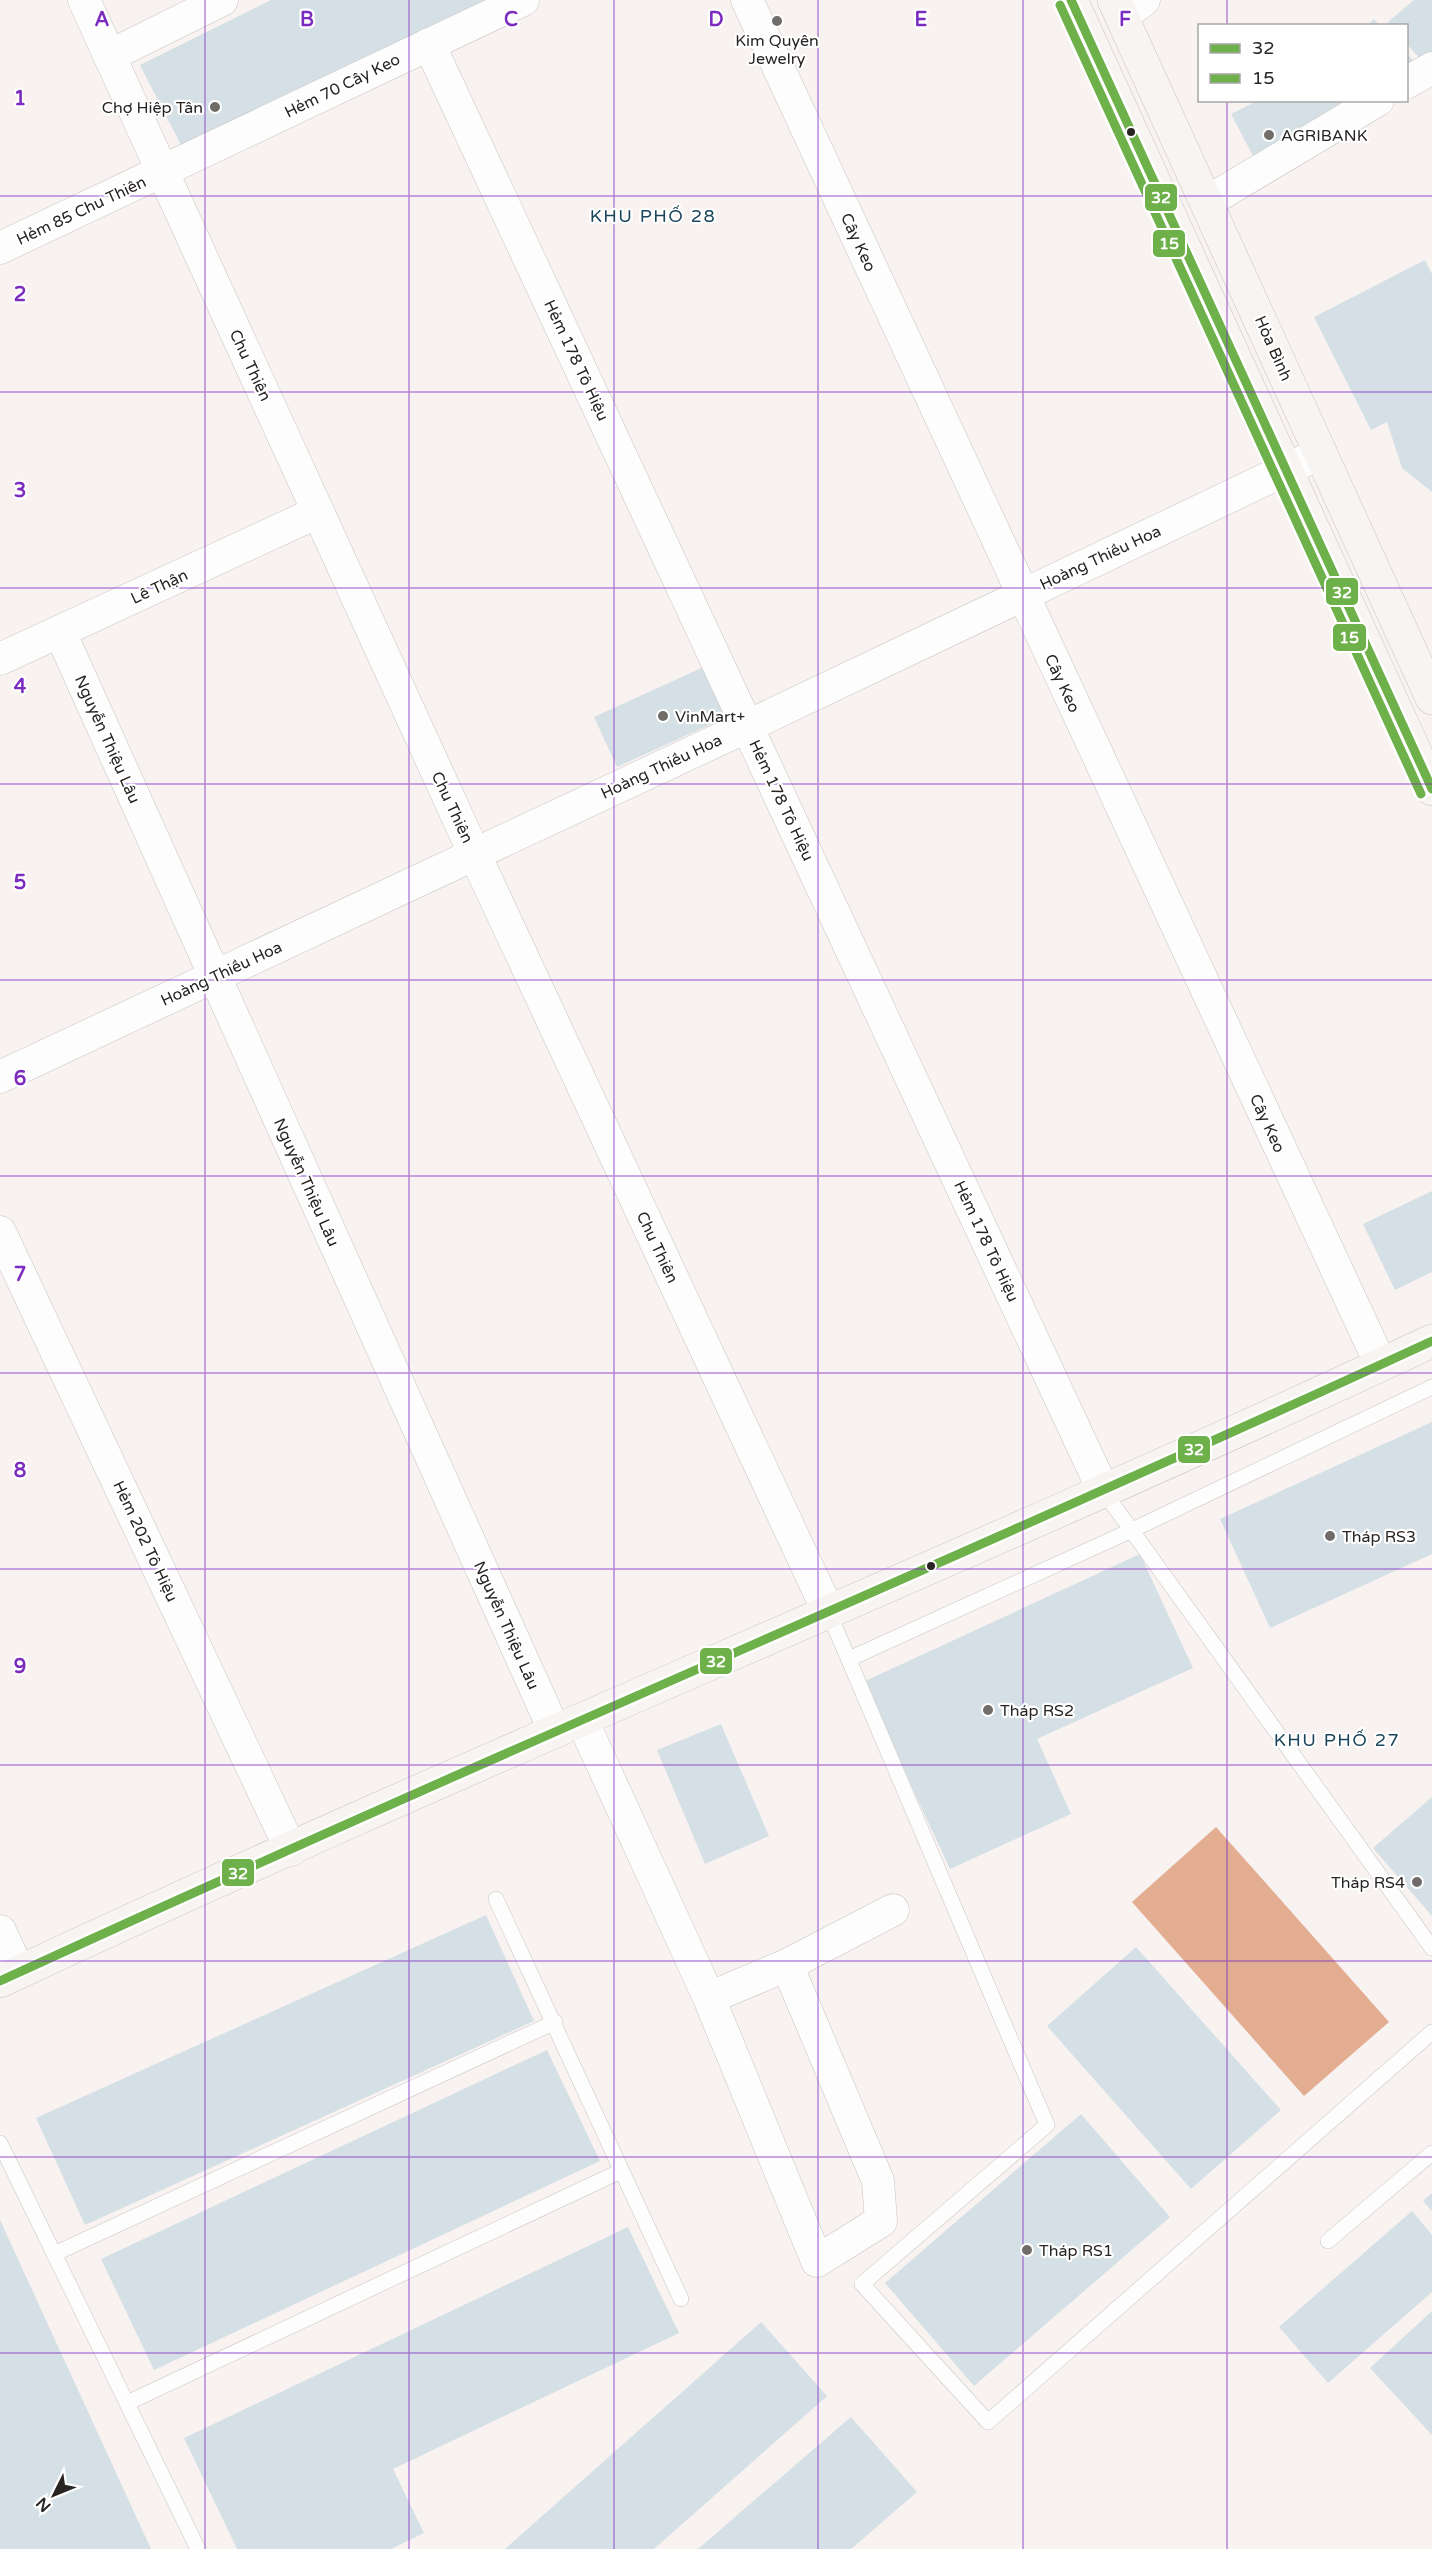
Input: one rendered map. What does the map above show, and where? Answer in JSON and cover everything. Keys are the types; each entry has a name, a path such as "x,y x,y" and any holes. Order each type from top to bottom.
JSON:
{"main road":[{"path":"1071,0 1432,789"},
{"name":"Hòa Bình","path":"1127,6 1207,202 1321,453 1424,657 1432,698"},
{"path":"10,1977 568,1726 1104,1492 1432,1341"}],"street":[{"name":"Chu Thiên","path":"84,0 474,853 828,1611"},
{"path":"109,56 222,0"},
{"name":"Hẻm 70 Cây Keo","path":"163,172 523,0"},
{"name":"Cây Keo","path":"747,0 1381,1365"},
{"name":"Hẻm 178 Tô Hiệu","path":"429,44 1104,1492"},
{"path":"1408,82 1432,68"},
{"path":"1207,202 1375,102"},
{"name":"Hẻm 85 Chu Thiên","path":"0,248 163,172"},
{"name":"Hoàng Thiều Hoa","path":"0,1077 748,726 1321,453"},
{"name":"Lê Thận","path":"0,659 318,512"},
{"name":"Nguyễn Thiệu Lâu","path":"60,632 214,976 568,1726 709,1998 817,2261 881,2221 878,2181 787,1965"},
{"name":"Hẻm 202 Tô Hiệu","path":"0,1232 291,1850"},
{"path":"709,1998 787,1965 893,1910"},
{"path":"0,1931 10,1977"}],"lane":[{"path":"849,1659 1130,1532 1432,1387"},
{"path":"1104,1492 1130,1532 1432,1948"},
{"path":"828,1611 1047,2125 862,2284 988,2422 1432,2032"},
{"path":"496,1899 555,2022 681,2299"},
{"path":"54,2254 555,2022"},
{"path":"0,2143 198,2549"},
{"path":"1328,2241 1432,2153"},
{"path":"127,2403 621,2170"}],"shaded area":[{"path":"1216,1827 1389,2022 1304,2096 1132,1902"}],"building":[{"name":"Chợ Hiệp Tân","path":"271,0 486,0 183,149 140,65"},
{"path":"1414,0 1432,0 1432,52 1422,61 1408,45 1408,24 1390,24 1388,22"},
{"path":"1374,19 1378,24 1369,24"},
{"path":"1408,55 1414,61 1408,66"},
{"name":"AGRIBANK","path":"1255,102 1343,102 1347,109 1253,156 1231,114"},
{"path":"1425,260 1432,274 1432,492 1402,468 1387,422 1371,430 1314,317"},
{"name":"VinMart+","path":"708,665 731,715 617,767 594,717"},
{"path":"1432,1191 1432,1272 1395,1290 1363,1224"},
{"name":"Tháp RS3","path":"1432,1422 1432,1554 1270,1628 1220,1519"},
{"name":"Tháp RS2","path":"1140,1554 1193,1668 1037,1739 1071,1814 950,1869 863,1682"},
{"path":"721,1724 769,1836 705,1864 657,1750"},
{"name":"Tháp RS4","path":"1432,1797 1432,1916 1373,1848"},
{"path":"486,1915 534,2021 85,2225 36,2118"},
{"path":"1136,1947 1281,2110 1191,2189 1047,2026"},
{"path":"547,2050 600,2161 154,2370 101,2259"},
{"name":"Tháp RS1","path":"1081,2114 1170,2217 974,2386 885,2283"},
{"path":"1432,2193 1432,2211 1423,2201"},
{"path":"1412,2211 1432,2235 1432,2292 1328,2383 1279,2327"},
{"path":"0,2220 151,2549 0,2549"},
{"path":"628,2227 679,2333 393,2469 424,2533 391,2549 237,2549 184,2438"},
{"path":"1432,2311 1432,2435 1370,2368"},
{"path":"761,2322 827,2396 654,2549 505,2549"},
{"path":"851,2417 917,2492 851,2549 698,2549"}],"transit line":[{"name":"32","path":"1071,0 1432,789"},
{"name":"15","path":"1060,5 1421,794"},
{"name":"32","path":"0,1981 357,1819 1075,1503 1432,1341"}],"place":[{"name":"Kim Quyên Jewelry","path":"777,21"},
{"name":"Chợ Hiệp Tân","path":"215,107"},
{"name":"AGRIBANK","path":"1269,135"},
{"name":"VinMart+","path":"663,716"},
{"name":"Tháp RS3","path":"1330,1536"},
{"name":"Tháp RS2","path":"988,1710"},
{"name":"Tháp RS4","path":"1417,1882"},
{"name":"Tháp RS1","path":"1027,2250"}],"district":[{"name":"KHU PHỐ 28","path":"653,216"},
{"name":"KHU PHỐ 27","path":"1337,1740"}]}
